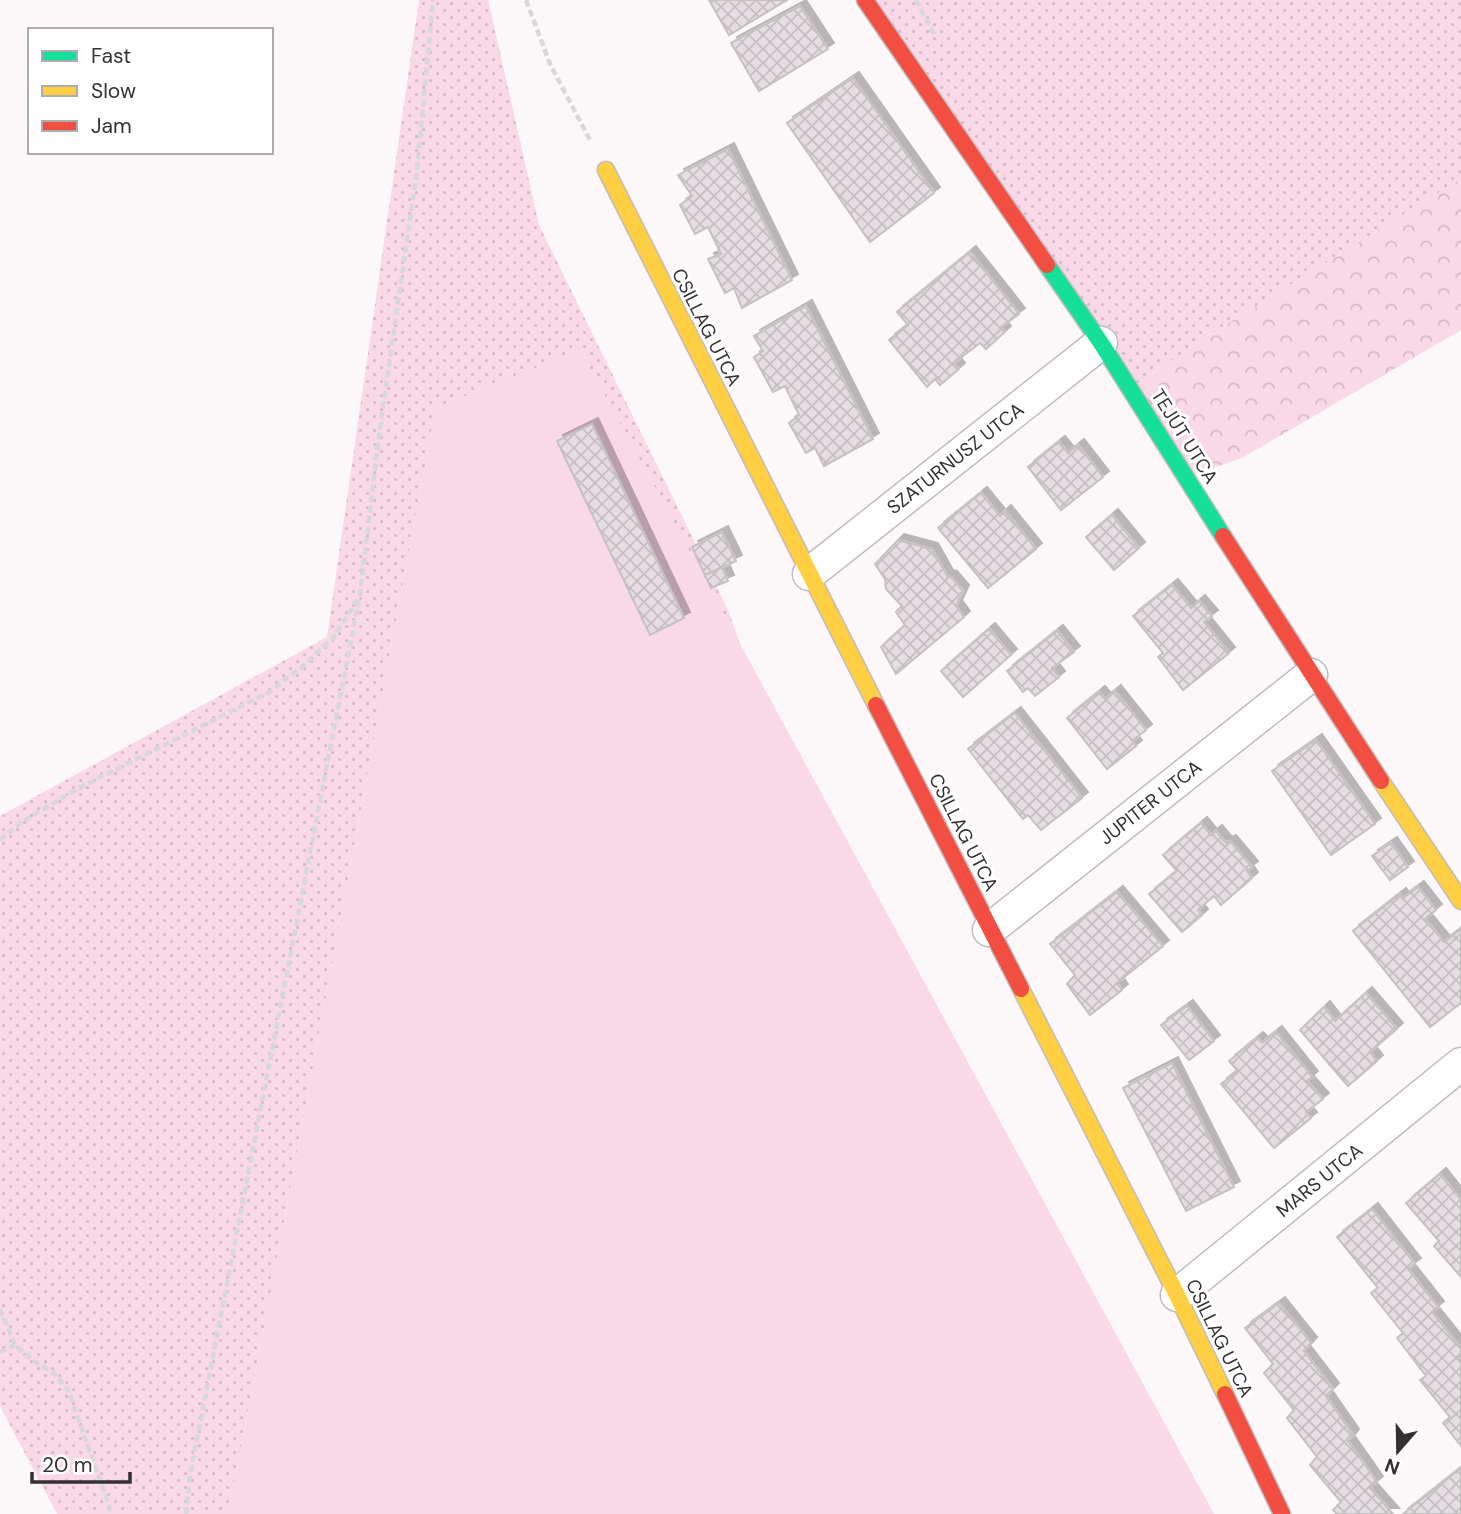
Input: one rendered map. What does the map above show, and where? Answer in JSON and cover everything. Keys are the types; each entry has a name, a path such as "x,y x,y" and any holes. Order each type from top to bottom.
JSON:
{"street":[{"name":"TEJÚT UTCA","path":"865,0 1101,342 1311,675 1461,901"},
{"name":"CSILLAG UTCA","path":"606,170 989,930 1177,1295 1282,1514"},
{"name":"SZATURNUSZ UTCA","path":"809,574 1101,342"},
{"name":"JUPITER UTCA","path":"989,930 1311,675"},
{"name":"MARS UTCA","path":"1177,1295 1461,1064"}],"path":[{"path":"186,1514 190,1475 360,594 380,428 417,171 433,0"},
{"path":"526,0 550,64 606,170"},
{"path":"0,840 20,823 77,789 269,692 302,667 334,637 360,594"},
{"path":"0,1309 15,1345 35,1362 53,1372 68,1390 112,1514"},
{"path":"0,1352 15,1345"}],"green space":[{"path":"419,0 488,0 539,225 728,610 740,644 580,350 436,408 228,1514 57,1514 0,1406 0,816 327,637"},
{"path":"865,0 1461,0 1461,179 1211,334 1130,389"},
{"path":"1461,179 1461,330 1242,458 1186,477 1130,389 1211,334"},
{"path":"580,350 1214,1514 228,1514 436,408"}],"building":[{"path":"709,0 787,0 729,35"},
{"path":"800,6 828,49 759,91 731,43"},
{"path":"853,78 934,193 870,242 787,123"},
{"path":"728,149 792,280 742,308 734,288 725,293 708,259 721,254 708,227 695,234 680,205 692,196 678,175"},
{"path":"970,252 1019,314 1001,327 1005,332 986,349 980,343 954,363 959,369 940,385 935,379 927,387 889,340 908,325 897,312"},
{"path":"806,306 873,439 824,466 815,448 806,453 789,423 799,415 785,386 773,392 754,357 763,351 754,336"},
{"path":"592,424 684,618 650,635 557,441"},
{"path":"1059,442 1068,453 1078,445 1103,477 1061,510 1028,467"},
{"path":"981,493 1000,516 1005,511 1036,549 988,588 938,528"},
{"path":"1112,515 1139,548 1114,570 1086,537"},
{"path":"722,532 736,561 705,575 692,547"},
{"path":"898,540 932,549 947,576 963,591 956,606 964,617 896,674 881,647 905,625 896,612 902,606 886,589 885,579 875,564"},
{"path":"722,567 728,581 711,588 705,575"},
{"path":"1172,585 1191,608 1199,601 1212,616 1204,622 1229,653 1183,690 1158,657 1163,653 1133,616"},
{"path":"989,629 1011,655 963,697 941,671"},
{"path":"1057,631 1074,652 1052,668 1059,677 1035,696 1028,688 1023,692 1007,671"},
{"path":"1115,691 1146,730 1132,741 1136,746 1107,769 1067,718 1099,692 1105,699"},
{"path":"1015,713 1082,798 1041,830 1028,815 1023,819 968,749"},
{"path":"1316,740 1375,824 1331,855 1272,771"},
{"path":"1201,823 1211,835 1216,831 1226,843 1230,841 1252,867 1247,871 1252,878 1221,905 1214,896 1198,910 1202,915 1182,932 1149,894 1177,871 1163,855"},
{"path":"1391,843 1408,867 1390,880 1372,856"},
{"path":"1418,887 1436,910 1425,919 1444,942 1461,929 1461,1003 1430,1027 1353,931 1400,894 1403,898"},
{"path":"1117,892 1163,946 1117,983 1122,990 1090,1015 1067,984 1075,975 1050,944"},
{"path":"1366,993 1397,1029 1370,1052 1377,1061 1348,1086 1300,1030 1324,1007 1335,1021"},
{"path":"1187,1006 1214,1041 1189,1060 1161,1025"},
{"path":"1276,1032 1312,1077 1307,1081 1323,1099 1306,1112 1311,1118 1274,1148 1221,1084 1238,1071 1229,1061 1257,1038 1262,1043"},
{"path":"1172,1063 1234,1187 1186,1211 1123,1088"},
{"path":"1440,1174 1461,1200 1461,1277 1434,1246 1439,1241 1406,1203"},
{"path":"1372,1209 1415,1264 1408,1269 1438,1307 1432,1312 1461,1348 1458,1356 1461,1361 1461,1446 1443,1423 1450,1417 1420,1380 1426,1376 1397,1338 1403,1333 1371,1293 1378,1288 1337,1237"},
{"path":"1279,1303 1311,1343 1304,1351 1333,1389 1326,1396 1353,1435 1348,1441 1377,1482 1370,1488 1393,1514 1337,1514 1333,1510 1341,1502 1310,1465 1317,1457 1287,1418 1294,1410 1264,1373 1273,1364 1245,1328"},
{"path":"1461,1468 1461,1514 1403,1514"}],"traffic: fast":[{"path":"1047,265 1101,343 1223,536"}],"traffic: slow":[{"path":"606,170 876,705"},
{"path":"1381,781 1461,901"},
{"path":"1021,989 1225,1394"}],"traffic: jam":[{"path":"865,0 1047,265"},
{"path":"1223,536 1381,781"},
{"path":"876,705 1021,989"},
{"path":"1225,1394 1282,1514"}]}
